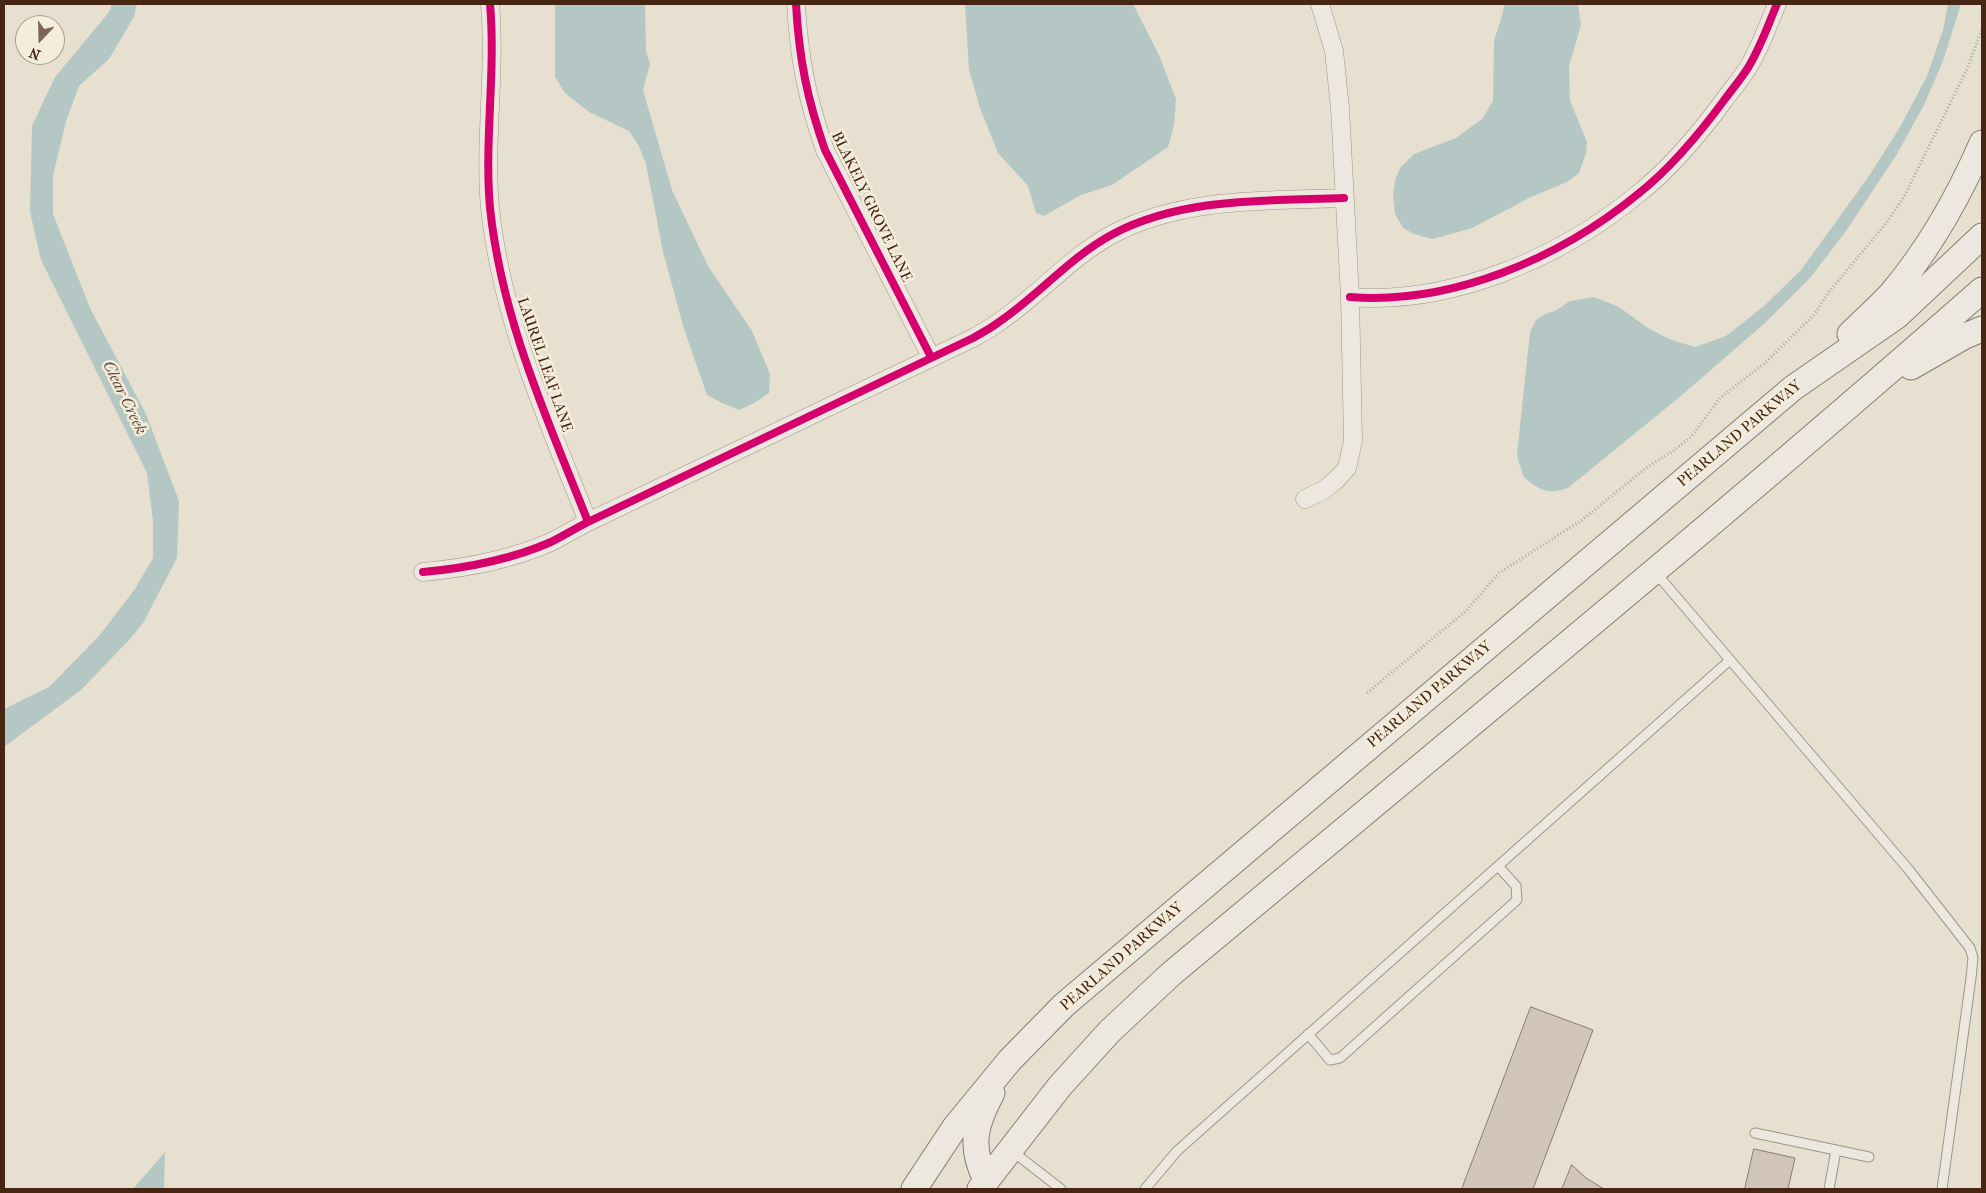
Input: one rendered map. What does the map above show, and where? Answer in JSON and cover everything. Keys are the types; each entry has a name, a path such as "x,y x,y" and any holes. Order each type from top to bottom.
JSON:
{"main road":[{"path":"1793,388 1816,368 1890,294 1936,233 1972,166 1982,143"},
{"name":"PEARLAND PARKWAY","path":"914,1189 955,1127 1010,1060 1064,1005 1793,388 1897,316 1982,236"},
{"path":"986,1185 1009,1149 1060,1086 1110,1031 1171,974 1844,411 1982,290"},
{"path":"1844,411 1908,368 1965,336 1982,329"},
{"path":"986,1185 978,1164 975,1137 987,1103 1010,1060"}],"street":[{"name":"LAUREL LEAF LANE","path":"490,4 492,54 488,172 490,210 503,287 512,324 533,384 588,522"},
{"name":"BLAKELY GROVE LANE","path":"796,4 801,65 816,125 825,150 931,357"},
{"path":"1306,499 1324,490 1347,468 1353,441 1350,297 1340,108 1334,51 1320,4"},
{"path":"1350,297 1372,299 1393,297 1427,293 1469,283 1512,270 1552,251 1594,226 1639,194 1690,143 1749,66 1777,4"},
{"path":"423,572 473,566 522,553 552,541 931,357 974,338 1000,322 1080,255 1114,234 1146,220 1206,205 1344,198"}],"lane":[{"path":"1654,571 1909,870 1970,948 1973,958 1971,978 1942,1189"},
{"path":"1145,1189 1177,1151 1730,660"},
{"path":"1308,1034 1330,1060 1340,1058 1517,900 1516,886 1498,866"},
{"path":"1755,1133 1869,1157"},
{"path":"1009,1149 1061,1189"},
{"path":"1829,1189 1836,1150"}],"path":[{"path":"1366,693 1466,611 1499,573 1582,520 1646,468 1691,437 1720,398 1766,362 1813,316 1829,292 1887,222 1906,195 1967,69 1982,29"}],"water":[{"name":"Clear Creek","path":"112,4 137,4 134,17 109,59 79,86 66,121 53,176 53,214 90,308 146,414 179,501 177,558 143,623 130,639 81,690 4,747 4,709 49,687 99,636 135,589 153,558 153,522 147,473 41,260 30,212 32,126 55,77 109,12"},
{"path":"555,4 645,4 646,51 650,64 643,90 672,190 708,266 752,331 770,374 769,393 756,402 739,410 707,395 684,329 663,252 646,164 639,146 629,131 589,112 565,93 555,77"},
{"path":"965,4 1133,4 1159,55 1176,99 1174,126 1168,147 1112,185 1081,195 1044,216 1036,213 1028,186 998,153 980,108 969,70"},
{"path":"1504,4 1578,4 1581,25 1569,66 1570,101 1587,142 1586,153 1579,173 1567,182 1531,197 1472,228 1433,239 1414,234 1403,228 1395,214 1393,195 1395,180 1400,168 1414,154 1456,138 1482,119 1493,101 1494,41"},
{"path":"1948,4 1961,4 1943,61 1924,105 1897,154 1846,231 1810,278 1765,323 1682,395 1568,488 1555,491 1544,490 1523,476 1517,455 1530,332 1536,320 1570,301 1594,297 1619,307 1648,328 1669,339 1695,347 1726,336 1764,306 1801,270 1869,176 1900,127 1927,76 1943,30"},
{"path":"165,1152 164,1189 133,1189"}],"building":[{"path":"1531,1007 1593,1030 1533,1189 1462,1189"},
{"path":"1754,1149 1795,1158 1788,1189 1745,1189"},
{"path":"1572,1165 1586,1178 1604,1189 1562,1189"}],"cycle path":[{"path":"490,4 492,55 488,157 490,208 496,250 515,330 542,407 588,522"},
{"path":"796,4 799,42 805,78 813,113 825,150 931,357"},
{"path":"1350,297 1388,297 1427,293 1465,285 1503,273 1539,257 1607,217 1662,173 1706,125 1749,66 1777,4"},
{"path":"423,572 488,562 520,554 551,542 588,522 973,338 1014,311 1097,243 1140,222 1168,213 1226,203 1344,198"}]}
